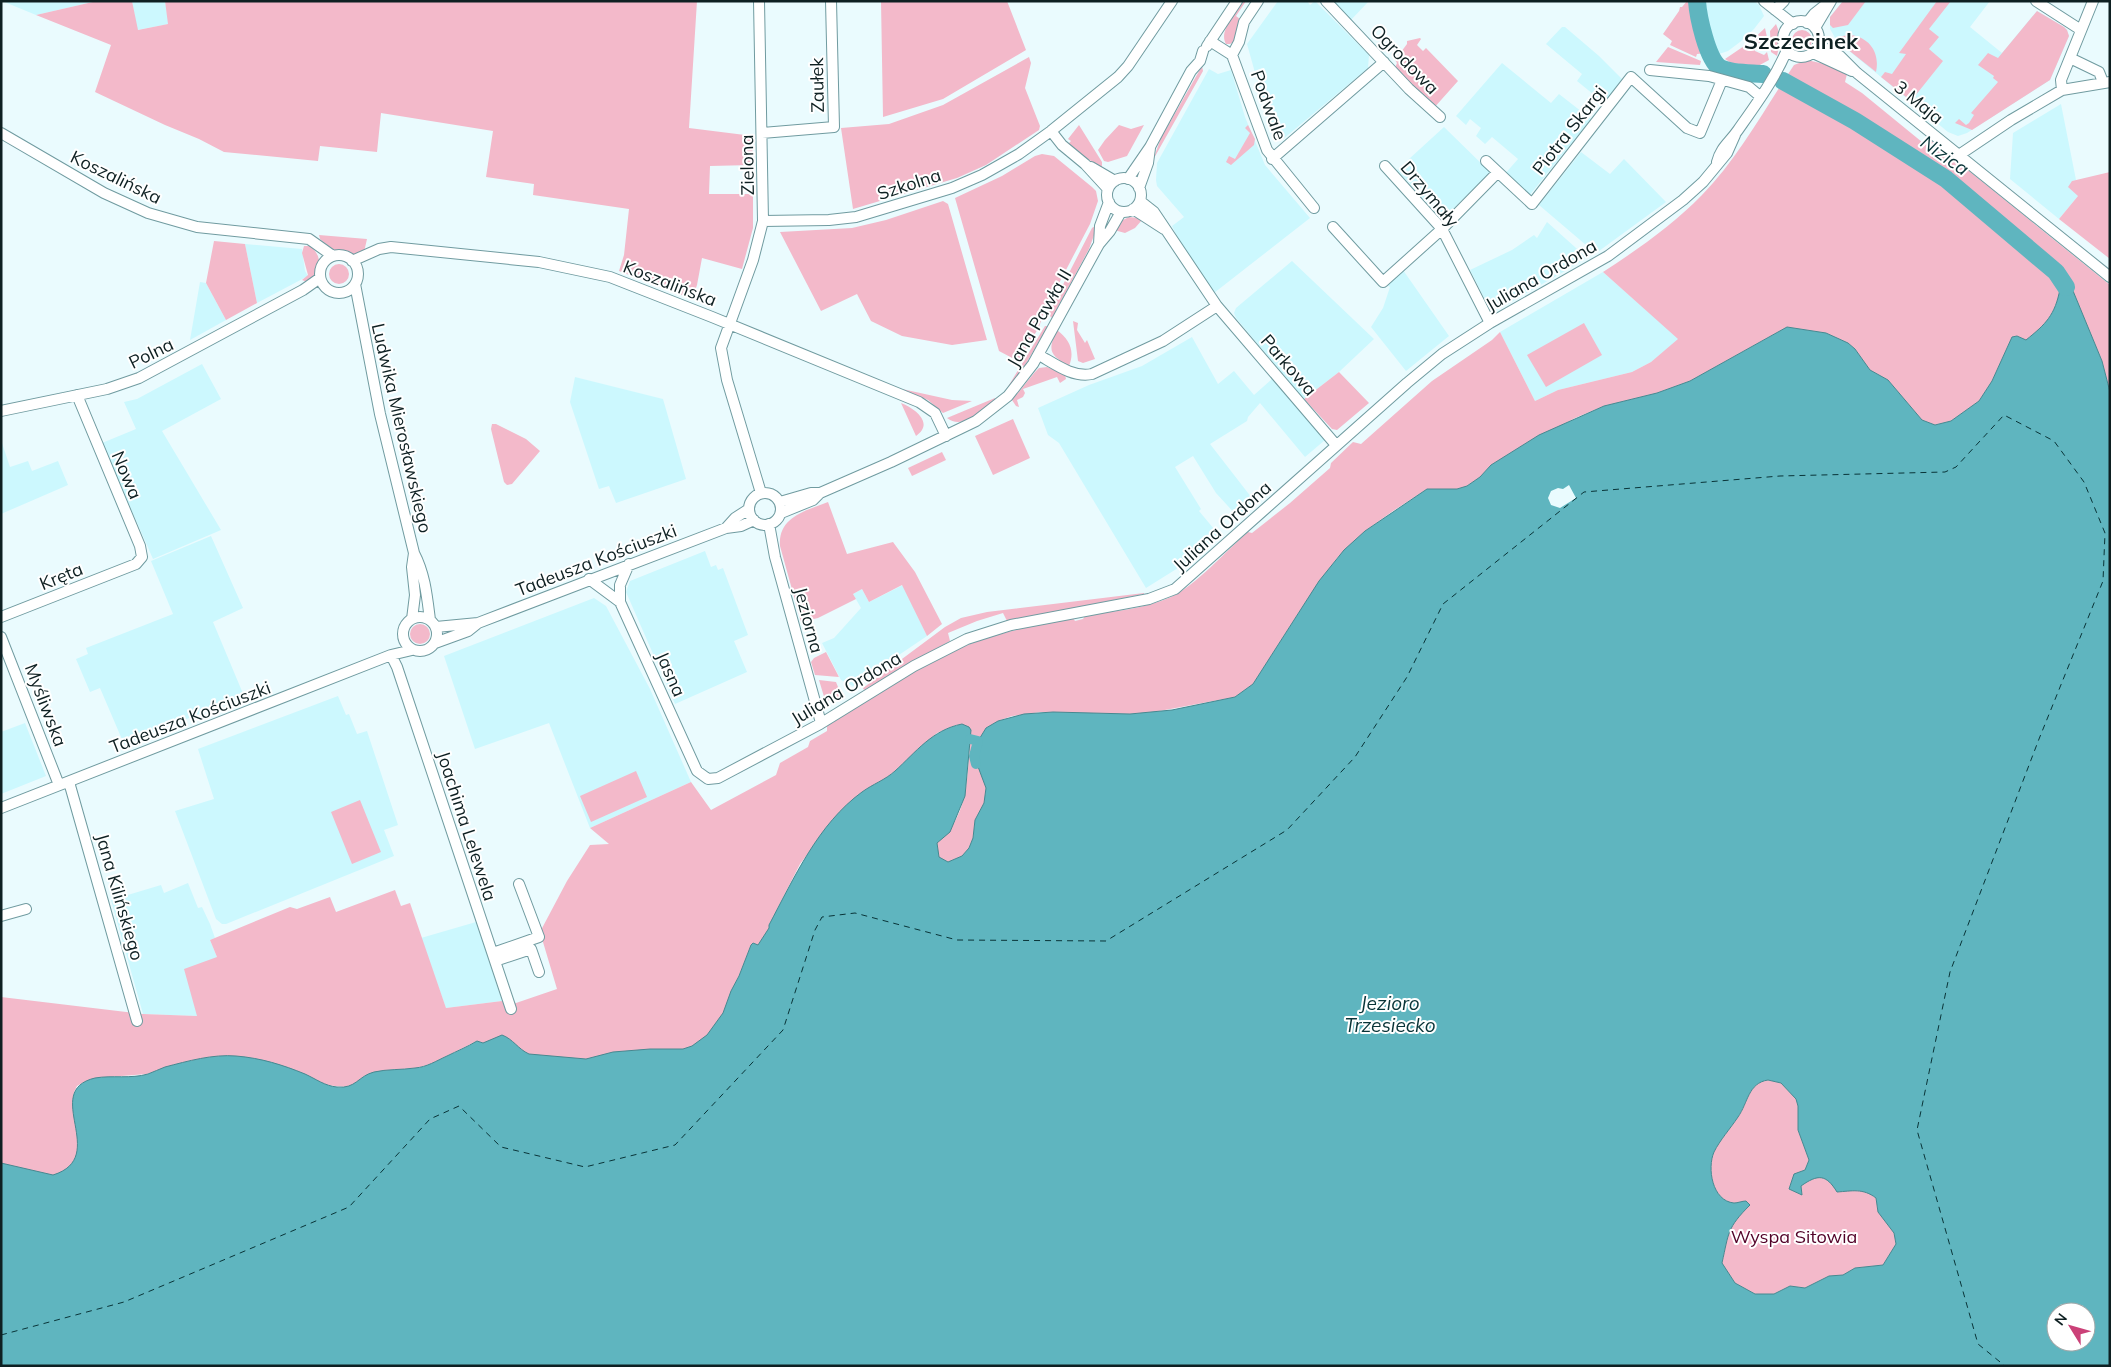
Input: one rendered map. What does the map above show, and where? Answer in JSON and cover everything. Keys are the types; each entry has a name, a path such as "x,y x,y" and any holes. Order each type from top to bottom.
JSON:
{"street":[{"name":"Zielona","path":"730,324 753,260 763,221 759,1"},
{"name":"Zaułek","path":"762,133 834,127 831,1"},
{"name":"Szkolna","path":"763,221 829,220 856,217 952,188 982,175 1019,154 1051,131 1123,72 1172,1"},
{"path":"1112,185 1128,179 1150,148 1191,71 1200,61 1203,51 1237,1"},
{"path":"1232,55 1239,42 1244,22 1258,1"},
{"name":"Ogrodowa","path":"1326,1 1440,117"},
{"path":"1764,1 1790,27"},
{"path":"1775,10 1784,1"},
{"path":"1790,27 1811,25 1830,1"},
{"path":"2036,1 2081,30"},
{"path":"2062,90 2061,80 2093,1"},
{"path":"1790,27 1784,40 1787,50 1796,56 1802,57 1816,49 1819,36 1811,25"},
{"name":"Podwale","path":"1210,41 1232,55 1236,61 1257,127 1267,150 1272,159 1314,208"},
{"name":"3 Maja","path":"1816,49 1857,73 2110,277"},
{"path":"1777,73 1787,50"},
{"path":"1777,73 1796,56"},
{"path":"1959,156 2011,120 2062,90 2106,82 2099,72 2070,58"},
{"path":"1272,159 1384,62"},
{"path":"1650,70 1696,73 1749,87 1761,97"},
{"name":"Juliana Ordona","path":"692,759 702,776 708,779 716,779 821,723 914,666 967,639 1011,625 1149,599 1175,589 1336,445 1442,354 1490,323 1608,256 1703,182 1716,165 1720,150 1734,135 1777,73"},
{"name":"Piotra Skargi","path":"1497,173 1532,204 1631,77 1687,128 1700,133 1722,80"},
{"path":"1051,131 1062,145 1112,185"},
{"name":"Koszalińska","path":"1,133 104,193 148,213 197,227 309,239 329,259"},
{"path":"1112,185 1109,202 1116,210 1121,212 1137,205 1139,188 1148,163 1150,148"},
{"path":"1333,227 1383,282 1442,229 1497,173 1486,162"},
{"name":"Drzymały","path":"1385,166 1442,229 1490,323"},
{"path":"1128,179 1139,188"},
{"name":"Jana Pawła II","path":"1099,244 1100,226 1109,202"},
{"name":"Parkowa","path":"1137,205 1164,229 1217,306 1336,445"},
{"name":"Jana Pawła II","path":"946,436 976,421 1008,396 1021,381 1039,355 1099,244 1110,231 1121,212"},
{"name":"Koszalińska","path":"352,261 379,249 391,246 557,265 617,280 730,324 928,407 935,413 946,436"},
{"path":"340,255 352,261 358,272 355,284 346,292 335,293 323,283 320,272 329,259 340,255"},
{"name":"Polna","path":"1,411 107,389 139,378 303,290 323,283"},
{"name":"Ludwika Mierosławskiego","path":"355,284 380,414 414,553 422,567 433,624"},
{"name":"Ludwika Mierosławskiego","path":"341,293 359,310"},
{"path":"1039,355 1073,373 1081,375 1092,374 1163,341 1217,306"},
{"path":"730,324 721,348 721,356 761,493"},
{"name":"Nowa","path":"77,395 142,552 140,560 133,565"},
{"path":"781,513 780,502 772,494 761,493 752,499 749,509 754,520 763,524 774,522 781,513 813,500 820,493 946,436"},
{"path":"780,502 811,493 820,493"},
{"name":"Tadeusza Kościuszki","path":"726,528 735,518 749,509"},
{"name":"Tadeusza Kościuszki","path":"435,642 468,631 478,623 628,564 726,528 741,526 754,520"},
{"name":"Jeziorna","path":"768,524 775,557 821,723"},
{"name":"Ludwika Mierosławskiego","path":"412,619 415,595 412,567 414,553"},
{"path":"620,602 620,585 628,564"},
{"name":"Kręta","path":"1,617 133,565"},
{"name":"Jasna","path":"589,579 620,602 692,759"},
{"path":"424,617 433,624 437,632 435,642 425,651 412,650 403,640 402,632 405,624 412,619 424,617"},
{"name":"Tadeusza Kościuszki","path":"433,624 478,623"},
{"name":"Myśliwska","path":"1,637 59,786"},
{"name":"Tadeusza Kościuszki","path":"391,655 403,640"},
{"name":"Tadeusza Kościuszki","path":"1,808 391,655 412,650"},
{"name":"Joachima Lelewela","path":"391,655 397,667 511,1008"},
{"name":"Jana Kilińskiego","path":"70,782 137,1021"},
{"path":"494,957 539,937 519,884"},
{"path":"1,916 26,909"},
{"path":"494,957 531,949 539,972"}],"shaded area":[{"path":"2,1 97,1 36,15"},
{"path":"132,1 165,1 169,24 137,30"},
{"path":"1278,1 1307,1 1310,5 1315,1 1369,55 1368,68 1282,140 1273,137 1247,44"},
{"path":"1331,1 1369,1 1350,21"},
{"path":"1701,1 1754,1 1759,5 1764,16 1740,42 1728,51 1716,55 1703,23"},
{"path":"1843,1 1990,1 1970,27 2002,53 2037,11 2064,27 2069,36 2050,80 1967,133 1958,136 1948,132 1837,41 1830,29 1830,17"},
{"path":"1562,27 1565,27 1599,56 1622,79 1604,103 1577,81 1582,74 1546,44"},
{"path":"1502,63 1551,103 1559,94 1591,119 1529,196 1504,175 1518,159 1492,137 1485,144 1476,136 1481,128 1470,119 1466,125 1456,116"},
{"path":"1209,69 1218,74 1231,70 1245,117 1265,165 1310,218 1214,293 1182,247 1172,226 1184,217 1157,186 1156,180 1157,163"},
{"path":"2061,104 2076,180 2072,181 2078,196 2059,219 2010,179 2013,133"},
{"path":"1444,127 1490,172 1443,219 1397,170"},
{"path":"1581,152 1610,174 1624,159 1666,202 1599,251 1593,251 1539,205"},
{"path":"1547,222 1585,256 1584,260 1492,313 1470,270 1512,250 1534,235 1537,238"},
{"path":"245,244 302,249 305,271 308,276 257,303"},
{"path":"1292,261 1374,339 1339,372 1304,399 1236,318 1234,313 1236,308"},
{"path":"1403,270 1449,336 1406,371 1371,327 1383,308 1390,287 1387,285"},
{"path":"1603,272 1679,339 1651,362 1632,372 1558,390 1535,401 1500,332"},
{"path":"200,282 206,283 226,320 190,340"},
{"path":"1192,337 1218,384 1234,371 1254,395 1272,379 1325,440 1305,457 1260,403 1248,417 1247,421 1210,444 1255,502 1238,517 1216,493 1193,456 1175,467 1201,509 1199,511 1219,535 1194,558 1146,588 1059,443 1048,435 1038,408 1089,385 1142,366"},
{"path":"202,364 221,399 162,431 221,530 153,559 102,443 136,429 124,402 137,399"},
{"path":"575,377 663,399 686,479 616,503 609,486 599,489 570,402"},
{"path":"1,440 10,467 28,461 32,471 58,461 68,485 1,514"},
{"path":"211,536 243,608 213,622 244,696 124,744 100,688 90,692 76,659 88,654 86,648 173,614 151,561"},
{"path":"705,551 711,567 716,565 718,570 723,568 748,635 734,641 747,672 675,704 626,592 630,581"},
{"path":"903,585 927,636 853,686 841,680 822,643 834,638 861,608 853,594 862,589 869,602"},
{"path":"594,598 606,606 650,689 691,782 590,828 549,723 475,749 444,656"},
{"path":"338,696 346,715 349,714 357,734 367,731 398,825 384,830 394,856 222,924 216,919 175,811 214,799 198,749"},
{"path":"25,723 46,776 1,794 1,732"},
{"path":"188,883 198,908 202,907 210,924 215,938 210,940 217,957 197,1016 143,1014 111,900 161,885 164,893"},
{"path":"476,922 502,1001 446,1008 421,938"}],"green space":[{"path":"97,1 132,1 138,30 168,24 165,1 697,1 689,128 753,136 752,165 710,166 709,194 753,194 753,228 742,269 702,258 697,285 692,299 619,271 624,255 629,209 533,195 534,184 486,177 493,131 381,113 377,152 320,146 318,161 224,152 95,92 111,45 36,15"},
{"path":"881,1 1007,1 1026,50 943,99 883,117"},
{"path":"1244,1 1246,1 1236,16 1240,19 1235,41 1226,44 1224,33 1226,28"},
{"path":"1687,1 1694,6 1696,23 1707,53 1697,54 1696,57 1670,45 1672,41 1663,34 1680,7"},
{"path":"1843,1 1866,1 1848,25 1833,28 1830,25 1830,17"},
{"path":"1937,1 1951,1 1929,29 1939,37 1929,49 1943,61 1911,101 1881,77 1885,72 1892,74 1906,54 1899,53"},
{"path":"2037,11 2064,27 2069,36 2050,80 1972,130 1955,123 1959,119 1966,125 1969,123 1974,115 1971,113 1998,82 1993,78 1994,76 1978,65 1988,53 1998,58"},
{"path":"1776,24 1781,37 1777,56 1771,52 1770,31"},
{"path":"1765,28 1768,42 1763,41 1755,45 1755,51 1764,55 1767,52 1769,60 1758,66 1731,63 1725,59 1750,42"},
{"path":"1798,30 1806,30 1812,36 1812,44 1806,50 1798,50 1792,44 1792,36"},
{"path":"1851,35 1869,43 1877,59 1876,72 1837,41 1842,36"},
{"path":"1420,38 1417,45 1423,51 1426,48 1458,81 1433,109 1395,68 1397,63 1395,60 1407,44 1407,41"},
{"path":"1668,47 1701,61 1700,65 1656,62"},
{"path":"1029,57 1031,63 1025,88 1040,126 1039,130 986,165 957,178 853,209 841,128 889,124 943,105"},
{"path":"1807,60 1829,65 1847,74 1845,82 1862,93 1922,142 1927,137 2110,285 2110,392 2102,361 2071,286 2060,289 2049,318 2033,335 2026,341 2017,336 2012,337 1992,381 1979,401 1951,421 1935,425 1922,420 1888,380 1870,370 1855,349 1848,343 1826,333 1787,327 1690,381 1657,393 1604,406 1575,418 1491,465 1480,477 1467,486 1457,489 1427,489 1393,511 1365,531 1337,558 1299,612 1253,684 1235,697 1154,712 1130,714 1041,712 1012,716 986,728 975,746 986,788 984,803 975,820 973,838 969,848 962,856 948,862 939,858 937,843 948,832 961,807 967,779 971,734 956,725 937,733 888,777 862,792 834,819 800,864 769,928 758,946 753,943 751,945 731,991 734,1030 602,1086 477,1041 431,1064 364,1076 355,1085 346,1087 325,1085 284,1066 179,1064 147,1074 96,1078 77,1086 73,1100 78,1141 77,1155 101,1157 1,1243 1,997 143,1014 197,1016 184,969 217,957 210,940 290,907 297,909 330,897 336,912 395,890 401,906 410,903 446,1008 502,1001 516,1003 557,989 540,932 567,881 590,845 609,844 590,828 691,782 711,810 776,775 780,763 808,747 810,741 827,731 827,726 914,672 970,644 995,635 1073,618 1075,621 1083,619 1085,616 1140,607 1171,597 1200,577 1248,532 1252,533 1290,503 1330,468 1331,463 1353,442 1361,444 1432,381 1492,340 1500,332 1535,401 1558,390 1632,372 1651,362 1678,339 1603,272 1655,236 1702,195 1740,149 1794,65"},
{"path":"1202,66 1203,71 1153,160 1161,138"},
{"path":"1079,125 1102,162 1102,167 1084,157 1068,144 1071,141 1068,139"},
{"path":"1119,125 1131,129 1144,125 1127,156 1108,162 1104,161 1098,150"},
{"path":"1248,125 1255,139 1254,145 1231,165 1226,162 1229,156 1235,159 1250,133 1245,128"},
{"path":"1042,154 1054,156 1092,187 1096,191 1098,201 1090,224 1044,312 1039,327 1020,359 1016,360 999,351 955,198 1002,176 1035,156"},
{"path":"2110,172 2110,259 2059,219 2078,196 2068,187 2072,181"},
{"path":"943,201 948,204 987,340 952,345 902,336 871,321 857,294 821,311 780,232 852,228 886,220"},
{"path":"1129,217 1142,220 1135,228 1125,233 1114,230 1119,222"},
{"path":"1097,227 1089,249 1052,318 1048,314 1092,228"},
{"path":"319,235 367,239 364,252 351,255 340,253 330,247 320,239"},
{"path":"214,241 245,244 257,303 226,320 206,283"},
{"path":"304,246 310,246 319,260 318,269 307,282 302,280 308,275 302,253"},
{"path":"339,264 346,267 349,274 346,281 339,284 332,281 329,274 332,267"},
{"path":"1073,321 1078,323 1077,330 1085,343 1087,340 1095,359 1083,363 1078,361"},
{"path":"1584,323 1602,355 1546,387 1527,355"},
{"path":"1045,326 1048,326 1021,372 1006,390"},
{"path":"1057,330 1070,346 1071,361 1069,366 1058,359 1052,352 1052,343"},
{"path":"1047,367 1065,375 1066,379 1060,383 1057,377 1023,389 1025,393 1023,397 1017,400 1019,407 1016,406 1012,400 1039,368"},
{"path":"1339,372 1369,403 1337,430 1332,429 1304,399"},
{"path":"902,389 952,400 972,401 943,413 928,400"},
{"path":"995,398 979,413 966,420 960,422 947,418"},
{"path":"901,403 912,408 921,416 924,426 916,436"},
{"path":"1013,419 1030,458 993,475 975,436"},
{"path":"492,424 496,424 526,439 540,451 512,484 507,485 504,482 491,429"},
{"path":"942,452 946,460 912,476 908,468"},
{"path":"828,502 847,554 893,542 915,572 942,624 927,636 902,585 869,602 862,589 853,594 856,599 818,618 801,622 780,546 781,536 783,528 795,516"},
{"path":"1144,593 1007,621 1003,613 977,621 948,633 950,641 864,690 863,688 945,627 961,618 987,612"},
{"path":"420,624 427,627 430,634 427,641 420,644 413,641 410,634 413,627"},
{"path":"826,652 839,677 815,675 811,662 814,658"},
{"path":"819,680 836,682 842,697 836,701 825,700"},
{"path":"636,771 647,797 591,822 580,796"},
{"path":"360,800 381,852 352,864 331,812"},
{"name":"Wyspa Sitowia","path":"1768,1080 1781,1083 1796,1099 1798,1106 1798,1130 1809,1160 1805,1170 1794,1175 1789,1189 1802,1195 1801,1186 1814,1178 1821,1177 1855,1190 1867,1191 1876,1198 1878,1211 1894,1233 1896,1244 1883,1265 1855,1268 1843,1275 1829,1276 1805,1288 1790,1286 1774,1294 1755,1294 1735,1283 1722,1263 1728,1231 1743,1209 1746,1201 1734,1203 1727,1201 1716,1190 1711,1175 1712,1159 1716,1148 1738,1117 1752,1089 1761,1082"}],"water":[{"name":"Jezioro Trzesiecko","path":"2071,286 2102,361 2110,392 2110,1366 1,1366 1,1163 53,1175 69,1166 76,1154 77,1140 73,1096 80,1085 95,1078 142,1075 192,1060 227,1056 254,1058 272,1062 328,1085 343,1087 349,1086 374,1072 424,1066 477,1041 483,1043 502,1035 529,1054 586,1059 613,1052 683,1049 692,1046 707,1035 723,1013 751,945 753,943 758,945 769,928 808,853 832,820 862,792 891,774 933,736 942,731 962,724 971,730 965,796 950,832 937,843 939,857 948,862 962,856 969,848 973,838 975,820 984,803 986,788 974,756 978,741 986,728 998,721 1024,714 1053,712 1130,714 1172,710 1235,697 1253,684 1319,581 1344,550 1365,531 1427,489 1457,489 1467,486 1480,477 1491,465 1539,435 1604,406 1657,393 1690,381 1787,327 1826,333 1848,343 1855,349 1870,370 1888,380 1922,420 1935,425 1951,421 1979,401 1992,381 2012,337 2017,336 2026,340 2039,329 2049,318 2060,289","holes":["1768,1080 1781,1083 1796,1099 1798,1106 1798,1130 1809,1160 1805,1170 1794,1174 1789,1189 1802,1195 1801,1186 1812,1179 1821,1178 1829,1182 1837,1192 1862,1191 1871,1195 1876,1198 1878,1212 1894,1233 1896,1244 1883,1265 1855,1268 1843,1275 1829,1276 1805,1288 1790,1286 1774,1294 1755,1294 1735,1283 1722,1263 1730,1231 1737,1219 1750,1205 1746,1201 1734,1203 1727,1201 1721,1196 1713,1183 1711,1166 1716,1148 1738,1117 1752,1089 1761,1082"]}],"pier":[{"path":"1569,485 1576,498 1560,508 1551,505 1548,498 1551,491 1558,488 1563,489"}],"waterway":[{"name":"Nizica","path":"1697,1 1704,37 1715,63 1720,68 1730,71 1763,74"},
{"name":"Nizica","path":"1783,81 1855,121 1946,179 2056,272 2066,287"},
{"path":"970,739 978,741 974,756 976,764"}],"ferry route":[{"path":"1,1335 124,1302 349,1207 430,1119 459,1106 501,1147 585,1167 675,1145 783,1030 815,930 822,917 855,913 957,940 1106,941 1287,830 1355,757 1407,677 1443,604 1584,492 1780,476 1945,472 1956,467 2004,415 2054,441 2084,482 2105,533 2103,581 2039,739 1950,972 1917,1130 1978,1344 2005,1366"}],"district":[{"name":"Szczecinek","path":"1801,41"}]}
